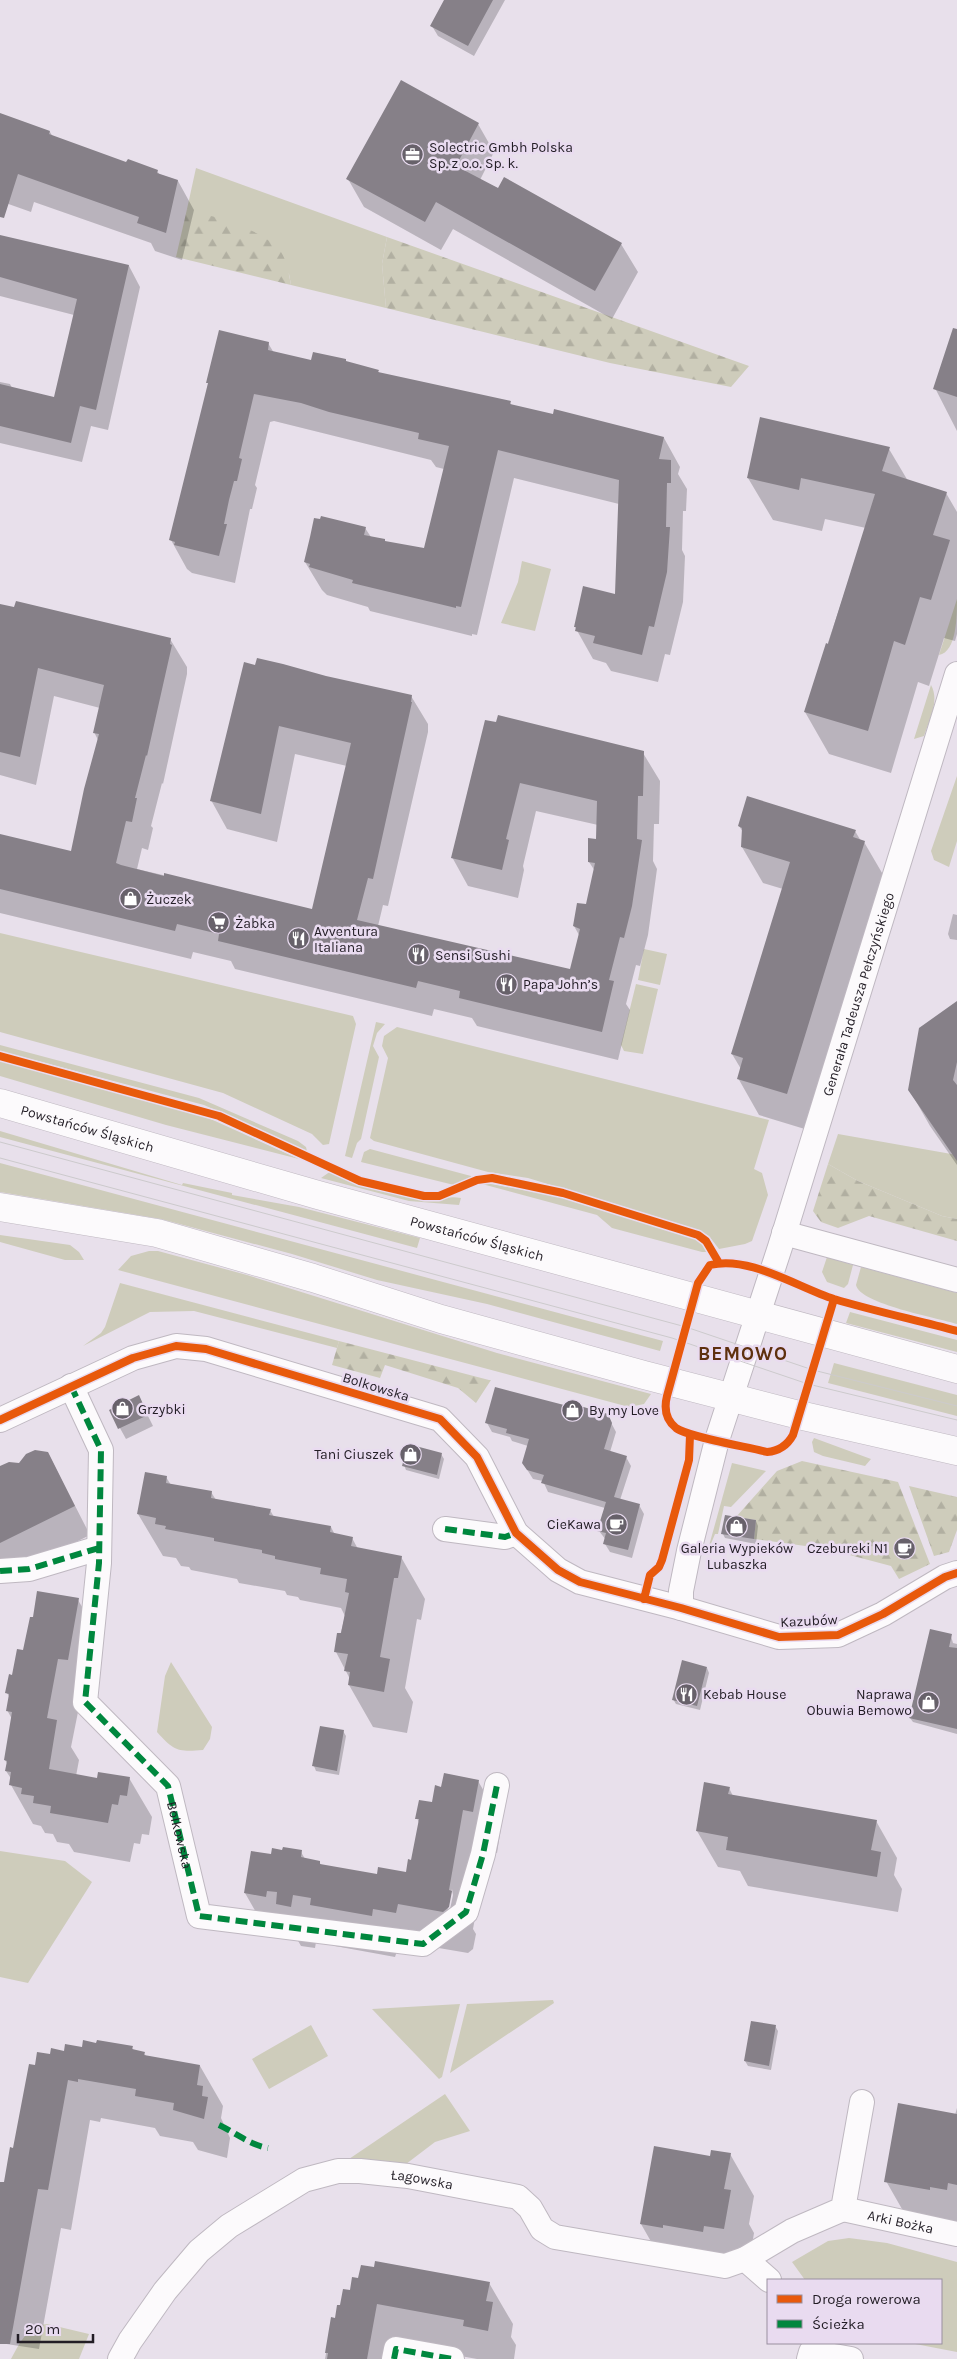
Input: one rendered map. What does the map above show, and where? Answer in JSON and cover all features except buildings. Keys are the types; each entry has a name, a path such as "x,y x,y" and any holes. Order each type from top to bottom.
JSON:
{"main road":[{"name":"Powstańców Śląskich","path":"0,1103 301,1190 957,1368"},
{"path":"0,1207 135,1229 195,1243 441,1319 730,1398 957,1450"}],"street":[{"name":"Generała Tadeusza Pełczyńskiego","path":"730,1398 784,1233 957,674"},
{"path":"784,1233 957,1280"},
{"name":"Bolkowska","path":"0,1420 133,1358 176,1346 206,1349 440,1419 476,1457 516,1533 558,1570 580,1582 681,1608"},
{"name":"Bolkowska","path":"71,1386 101,1450 99,1548 85,1702 168,1786 199,1916 422,1944 466,1912 483,1854 497,1785"},
{"path":"681,1608 681,1591 689,1551 709,1469 730,1398"},
{"path":"445,1529 505,1537 516,1533"},
{"path":"0,1571 29,1569 99,1548"},
{"name":"Kazubów","path":"681,1608 779,1636 838,1635 883,1614 945,1577 957,1573"},
{"path":"768,2279 745,2259 792,2231 843,2209 862,2102"},
{"name":"Łagowska","path":"120,2359 165,2290 199,2251 229,2226 304,2180 338,2172 360,2171 408,2176 518,2197 530,2208 542,2230 555,2237 725,2266 745,2259"},
{"name":"Arki Bożka","path":"843,2209 957,2234"},
{"path":"394,2359 396,2349 452,2359"},
{"path":"809,2351 850,2359"}],"green space":[{"path":"196,168 387,237 382,264 386,308 291,285 289,274 187,209"},
{"path":"187,209 238,225 264,237 274,244 285,260 291,285 176,257"},
{"path":"387,237 749,366 731,387 610,363 386,308 382,264"},
{"path":"522,561 551,569 535,631 501,623 518,582"},
{"path":"957,599 953,640 945,652 939,655"},
{"path":"931,685 934,704 931,717 924,736 914,739"},
{"path":"957,776 957,841 949,867 934,860 931,851"},
{"path":"0,933 353,1016 356,1024 329,1144 323,1145 312,1134 223,1093 0,1032"},
{"path":"644,949 667,954 660,985 638,980"},
{"path":"636,984 658,989 643,1054 624,1051 621,1045"},
{"path":"376,1022 385,1024 377,1033 373,1046 379,1057 361,1139 357,1143 352,1158 345,1156"},
{"path":"397,1027 769,1120 754,1169 762,1173 768,1195 752,1241 719,1249 709,1236 695,1229 528,1178 488,1172 374,1141 370,1138 388,1058 382,1046 384,1036"},
{"path":"0,1045 199,1098 298,1141 306,1147 307,1151 204,1105 0,1051"},
{"path":"0,1061 204,1116 299,1159 166,1125 0,1076"},
{"path":"0,1131 182,1185 183,1183 232,1193 232,1195 299,1207 420,1238 417,1248 0,1137"},
{"path":"838,1134 957,1155 957,1219 942,1216 858,1181 828,1164"},
{"path":"370,1149 471,1176 472,1178 454,1185 361,1162 364,1152"},
{"path":"0,1163 663,1341 660,1351 487,1304 377,1280 292,1254 161,1219 0,1192"},
{"path":"828,1164 858,1181 942,1216 957,1219 957,1241 869,1216 838,1228 821,1222 813,1211"},
{"path":"331,1171 361,1184 419,1200 450,1197 461,1198 459,1205 409,1201 321,1178"},
{"path":"482,1184 557,1196 698,1240 709,1252 702,1252 612,1228 597,1215"},
{"path":"0,1235 70,1245 79,1252 84,1260 65,1260 0,1242"},
{"path":"149,1251 158,1251 247,1275 497,1353 651,1394 644,1404 629,1407 118,1270 131,1256"},
{"path":"827,1257 853,1265 848,1284 844,1288 827,1282 822,1272"},
{"path":"861,1267 957,1293 957,1324 901,1309 871,1298 861,1292 856,1285"},
{"path":"120,1283 339,1341 337,1348 194,1311 150,1312 83,1346 101,1333 105,1327"},
{"path":"850,1312 957,1340 957,1352 846,1323"},
{"path":"339,1341 491,1380 476,1403 458,1388 385,1365 380,1378 332,1365"},
{"path":"834,1363 957,1395 957,1416 828,1383"},
{"path":"814,1438 871,1459 865,1466 823,1456 814,1452 812,1442"},
{"path":"802,1461 898,1482 930,1564 899,1579 891,1566 827,1549 754,1539 756,1520 736,1517 777,1471"},
{"path":"732,1463 766,1471 731,1507 724,1506 718,1534 715,1534 707,1553"},
{"path":"909,1486 957,1497 957,1530 949,1552 934,1556"},
{"path":"171,1662 212,1727 210,1739 203,1750 188,1751 177,1749 172,1747 157,1732 165,1676"},
{"path":"0,1851 65,1861 92,1882 28,1983 0,1977"},
{"path":"553,2000 554,2003 450,2073 467,2004"},
{"path":"460,2004 442,2077 439,2079 372,2009"},
{"path":"311,2025 328,2056 269,2089 252,2059"},
{"path":"445,2094 470,2131 435,2142 406,2164 349,2159"},
{"path":"849,2238 887,2243 957,2262 957,2352 915,2344 942,2344 942,2279 804,2279 792,2262 828,2241"},
{"path":"47,2324 89,2334 79,2359 11,2359 21,2341 29,2332 40,2325"}],"tram line":[{"path":"0,1142 686,1327 813,1370 957,1406"},
{"path":"0,1158 672,1338 808,1384 957,1420"}],"marked path":[{"path":"71,1386 101,1450 99,1563 85,1702 168,1786 199,1916 423,1944 466,1912 483,1854 497,1785"},
{"path":"445,1529 505,1537 516,1533"},
{"path":"0,1571 29,1569 99,1548"},
{"path":"219,2125 249,2142 268,2148"},
{"path":"394,2359 396,2349 452,2359"}],"cycle path":[{"path":"0,1056 219,1116 360,1181 424,1196 439,1196 477,1180 492,1178 563,1193 698,1235 706,1241 719,1263"},
{"path":"834,1299 793,1435 785,1445 779,1449 767,1452 693,1435 673,1425 667,1414 667,1396 698,1283 710,1265 725,1263 741,1264 757,1268 834,1299 957,1331"},
{"path":"0,1420 133,1358 176,1346 206,1349 440,1419 477,1457 516,1533 558,1570 580,1582 681,1608 779,1637 838,1635 883,1614 945,1577 957,1573"},
{"path":"644,1599 650,1575 659,1567 662,1560 689,1460 690,1435"}],"place":[{"name":"Solectric Gmbh Polska Sp. z o.o. Sp. k.","path":"413,155"},
{"name":"Żuczek","path":"130,899"},
{"name":"Żabka","path":"219,923"},
{"name":"Avventura Italiana","path":"298,939"},
{"name":"Sensi Sushi","path":"419,955"},
{"name":"Papa John’s","path":"507,984"},
{"name":"Grzybki","path":"122,1409"},
{"name":"By my Love","path":"573,1410"},
{"name":"Tani Ciuszek","path":"410,1454"},
{"name":"CieKawa","path":"617,1524"},
{"name":"Galeria Wypieków Lubaszka","path":"737,1526"},
{"name":"Czebureki N1","path":"904,1548"},
{"name":"Kebab House","path":"687,1694"},
{"name":"Naprawa Obuwia Bemowo","path":"928,1702"}],"district":[{"name":"BEMOWO","path":"743,1354"}]}
